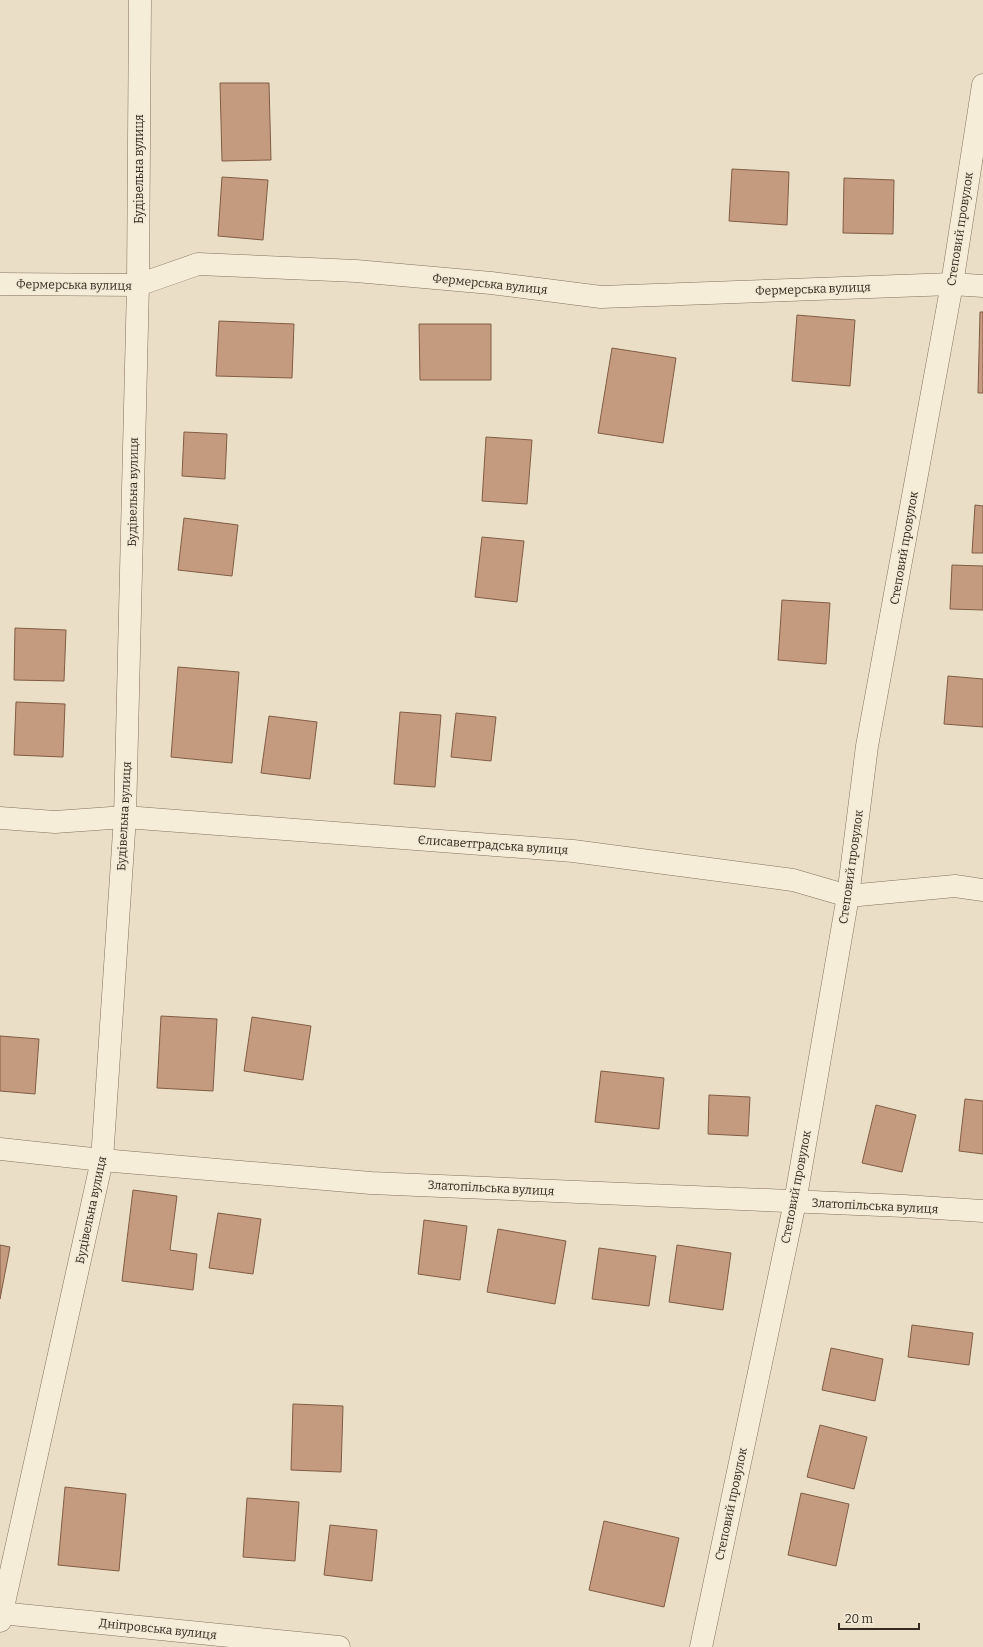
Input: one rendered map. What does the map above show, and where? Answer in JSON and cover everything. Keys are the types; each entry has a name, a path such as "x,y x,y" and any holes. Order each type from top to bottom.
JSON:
{"street":[{"name":"Будівельна вулиця","path":"0,1616 102,1160 125,817 138,285 140,0"},
{"name":"Степовий провулок","path":"701,1647 795,1202 848,896 867,746 952,284 983,85"},
{"name":"Фермерська вулиця","path":"0,284 138,285 198,264 356,271 491,283 601,297 952,284 983,286"},
{"name":"Єлисаветградська вулиця","path":"0,818 54,822 125,817 573,851 793,880 848,896 955,886 983,890"},
{"name":"Златопільська вулиця","path":"0,1149 102,1160 371,1183 904,1206 983,1211"},
{"name":"Дніпровська вулиця","path":"0,1616 340,1647"}],"building":[{"path":"220,83 269,83 271,160 222,161"},
{"path":"732,169 789,172 787,225 729,221"},
{"path":"222,177 268,180 263,240 218,236"},
{"path":"844,178 894,180 893,234 843,233"},
{"path":"980,312 983,312 983,393 978,393"},
{"path":"797,315 855,320 850,386 792,381"},
{"path":"219,321 294,324 292,378 216,376"},
{"path":"419,324 491,324 491,380 420,380"},
{"path":"612,348 676,358 663,443 598,433"},
{"path":"184,432 227,434 225,479 182,476"},
{"path":"486,437 532,440 527,504 482,501"},
{"path":"975,505 983,506 983,553 972,553"},
{"path":"184,518 238,525 232,576 178,570"},
{"path":"482,537 524,541 517,602 475,597"},
{"path":"952,565 983,566 983,610 950,609"},
{"path":"782,600 830,603 826,664 778,660"},
{"path":"15,628 66,630 64,681 14,680"},
{"path":"178,667 239,672 232,763 171,757"},
{"path":"948,676 983,679 983,727 944,724"},
{"path":"16,702 65,704 63,757 14,755"},
{"path":"400,712 441,715 435,787 394,784"},
{"path":"456,713 496,717 491,761 451,757"},
{"path":"269,716 317,722 310,779 261,773"},
{"path":"161,1016 217,1019 213,1091 157,1088"},
{"path":"252,1017 311,1026 303,1080 244,1071"},
{"path":"0,1036 39,1039 35,1094 0,1091"},
{"path":"601,1071 664,1078 659,1129 595,1122"},
{"path":"709,1095 750,1097 748,1136 708,1134"},
{"path":"965,1099 983,1101 983,1154 959,1151"},
{"path":"876,1105 916,1115 902,1172 862,1163"},
{"path":"133,1190 177,1196 170,1250 197,1254 193,1290 122,1281"},
{"path":"218,1213 261,1219 253,1274 209,1268"},
{"path":"424,1220 467,1226 460,1280 418,1274"},
{"path":"498,1229 566,1241 555,1304 487,1292"},
{"path":"0,1245 10,1247 0,1299"},
{"path":"677,1245 731,1253 723,1310 669,1302"},
{"path":"599,1248 656,1256 649,1306 592,1299"},
{"path":"912,1325 973,1333 969,1365 908,1357"},
{"path":"831,1348 883,1359 875,1401 822,1390"},
{"path":"293,1404 343,1406 341,1472 291,1470"},
{"path":"820,1425 867,1437 854,1489 807,1477"},
{"path":"65,1487 126,1494 119,1571 58,1565"},
{"path":"801,1493 849,1504 836,1566 788,1555"},
{"path":"247,1498 299,1502 295,1561 243,1557"},
{"path":"604,1521 679,1538 664,1607 589,1590"},
{"path":"330,1525 377,1530 372,1581 324,1575"}]}
